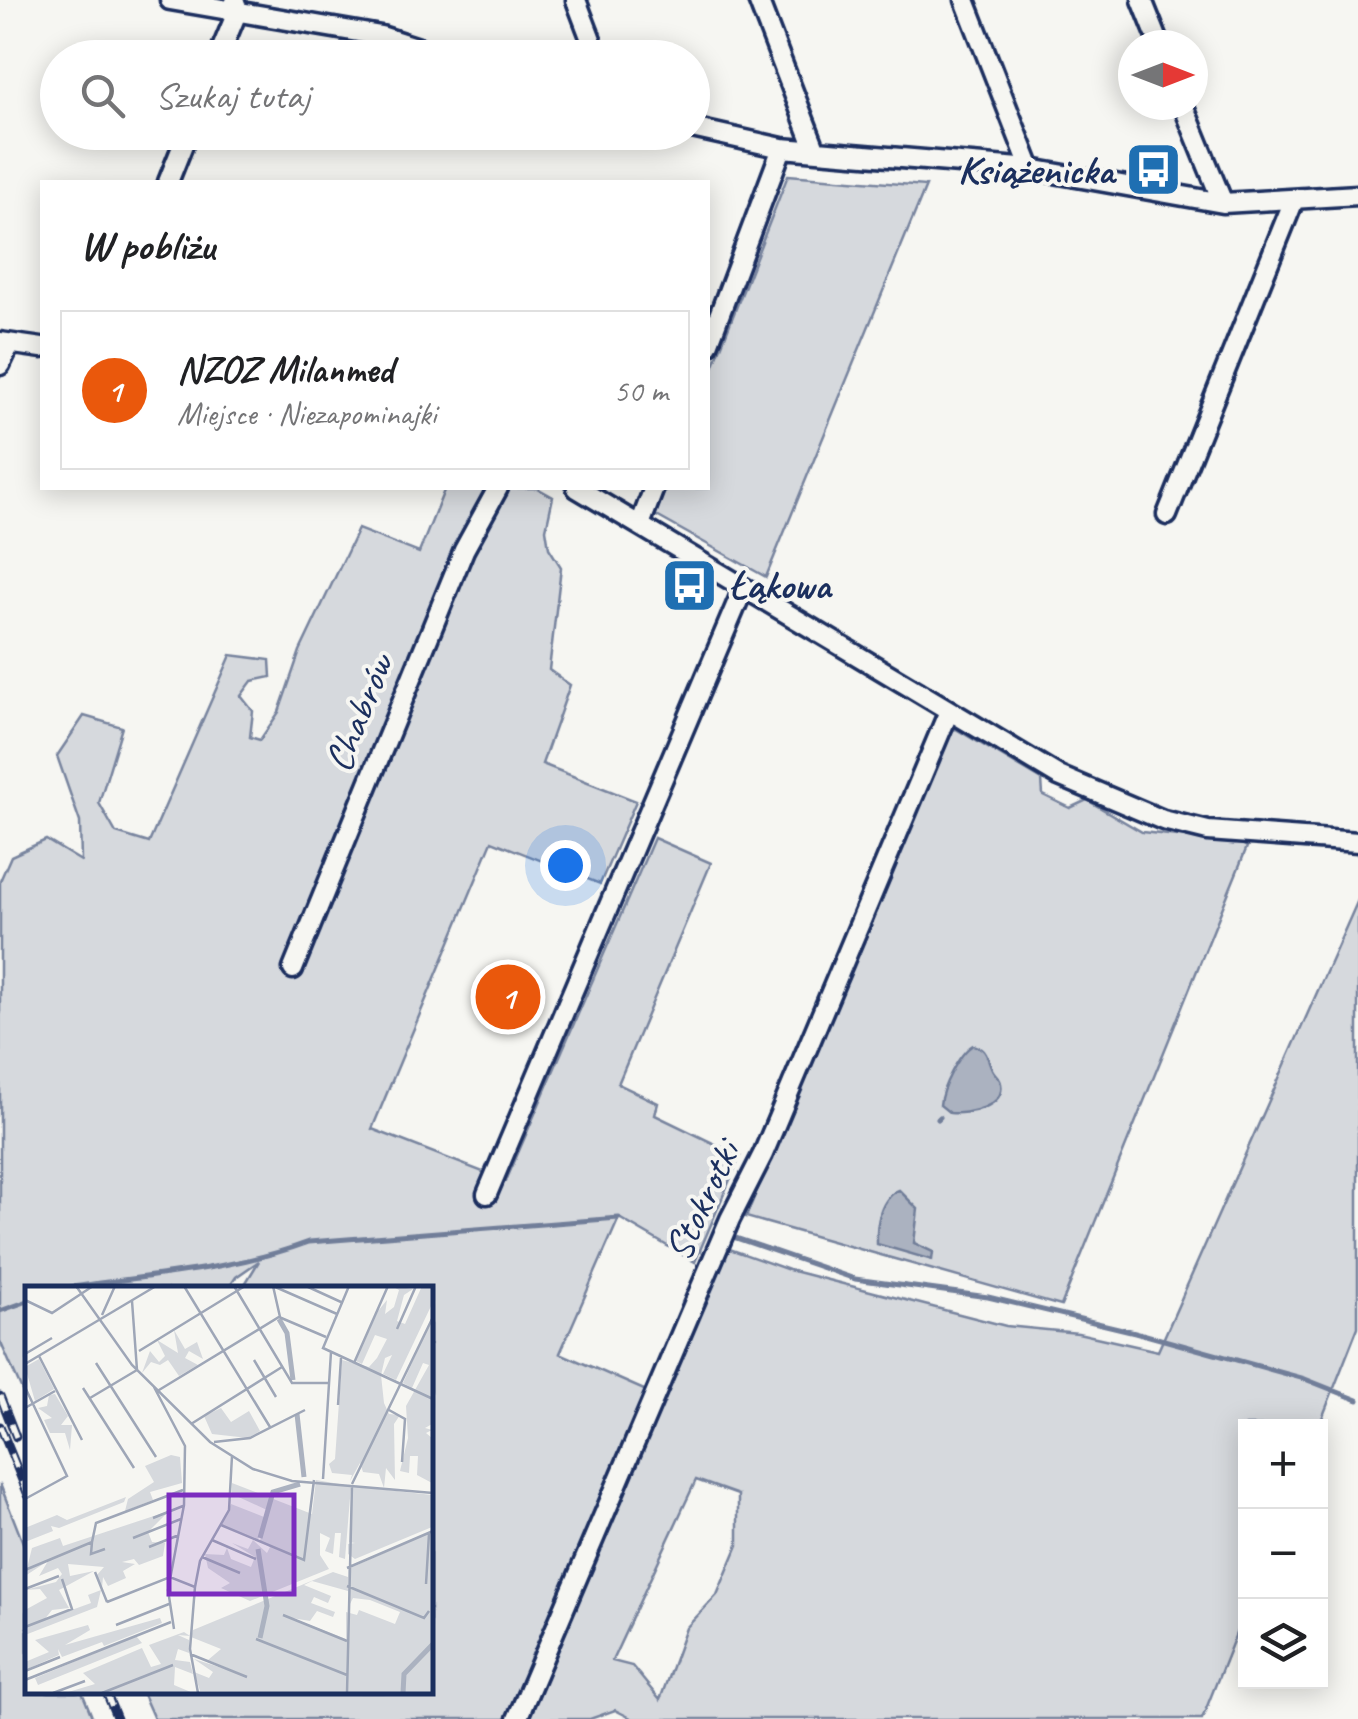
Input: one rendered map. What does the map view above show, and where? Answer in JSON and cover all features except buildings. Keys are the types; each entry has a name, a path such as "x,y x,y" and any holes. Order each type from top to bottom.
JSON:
{"street":[{"path":"170,0 236,5 393,40"},
{"path":"576,0 591,40"},
{"path":"758,0 816,152"},
{"path":"965,0 1032,169"},
{"path":"1142,0 1154,30"},
{"path":"224,40 236,5"},
{"path":"1190,120 1223,203"},
{"path":"710,132 816,152 1032,169 1223,203 1358,195"},
{"path":"710,341 782,148"},
{"path":"169,180 181,150"},
{"path":"1167,515 1294,200"},
{"path":"0,365 5,343 40,348"},
{"name":"Chabrów","path":"293,969 464,550 497,490"},
{"path":"581,490 641,522 744,589 1059,776 1162,820 1208,831 1358,842"},
{"path":"641,522 653,490"},
{"path":"487,1194 744,589"},
{"name":"Stokrotki","path":"516,1719 730,1219 763,1154 949,711"}],"shaded area":[{"path":"788,175 926,186 766,577 655,515 665,490 710,490 710,375"},
{"path":"444,490 541,490 553,497 546,529 549,548 561,567 549,670 570,685 542,764 636,801 600,884 492,841 372,1129 506,1181 654,838 711,863 618,1084 658,1103 655,1115 740,1156 695,1262 619,1218 560,1353 644,1390 664,1393 727,1248 789,1270 1006,1326 1078,1333 1158,1351 1358,900 1358,1327 1322,1419 1238,1419 1238,1629 1202,1719 633,1719 615,1710 590,1719 154,1719 143,1694 432,1694 432,1286 244,1286 259,1261 230,1286 25,1286 25,1397 0,1341 0,881 11,856 46,840 81,861 80,822 57,756 84,716 122,727 99,803 116,833 149,843 231,655 270,660 271,677 252,681 241,696 253,711 250,737 260,740 279,712 300,651 358,529 419,553","holes":["696,1480 738,1495 738,1545 717,1595 686,1628 660,1700 632,1666 612,1661"]},
{"path":"956,729 1042,780 1043,795 1070,808 1087,800 1142,832 1247,847 1061,1306 746,1217 946,732"},
{"path":"973,1045 986,1054 1001,1091 984,1108 950,1113 940,1105 944,1090 957,1063"},
{"path":"899,1190 918,1209 914,1243 933,1252 932,1260 877,1244 880,1212 887,1199"},
{"path":"0,1484 25,1548 25,1694 83,1694 93,1719 0,1719"}],"waterway":[{"path":"80,1286 217,1266 309,1242 619,1218"},
{"path":"733,1237 855,1279 988,1297 1135,1332 1305,1379 1358,1400"},
{"path":"0,1311 25,1302"}],"railway":[{"path":"0,1396 16,1437"},
{"path":"0,1426 25,1488"},
{"path":"107,1694 117,1719"}],"place":[{"name":"Książenicka","path":"1153,170"},
{"name":"Łąkowa","path":"690,585"},
{"name":"NZOZ Milanmed","path":"508,997"}]}
